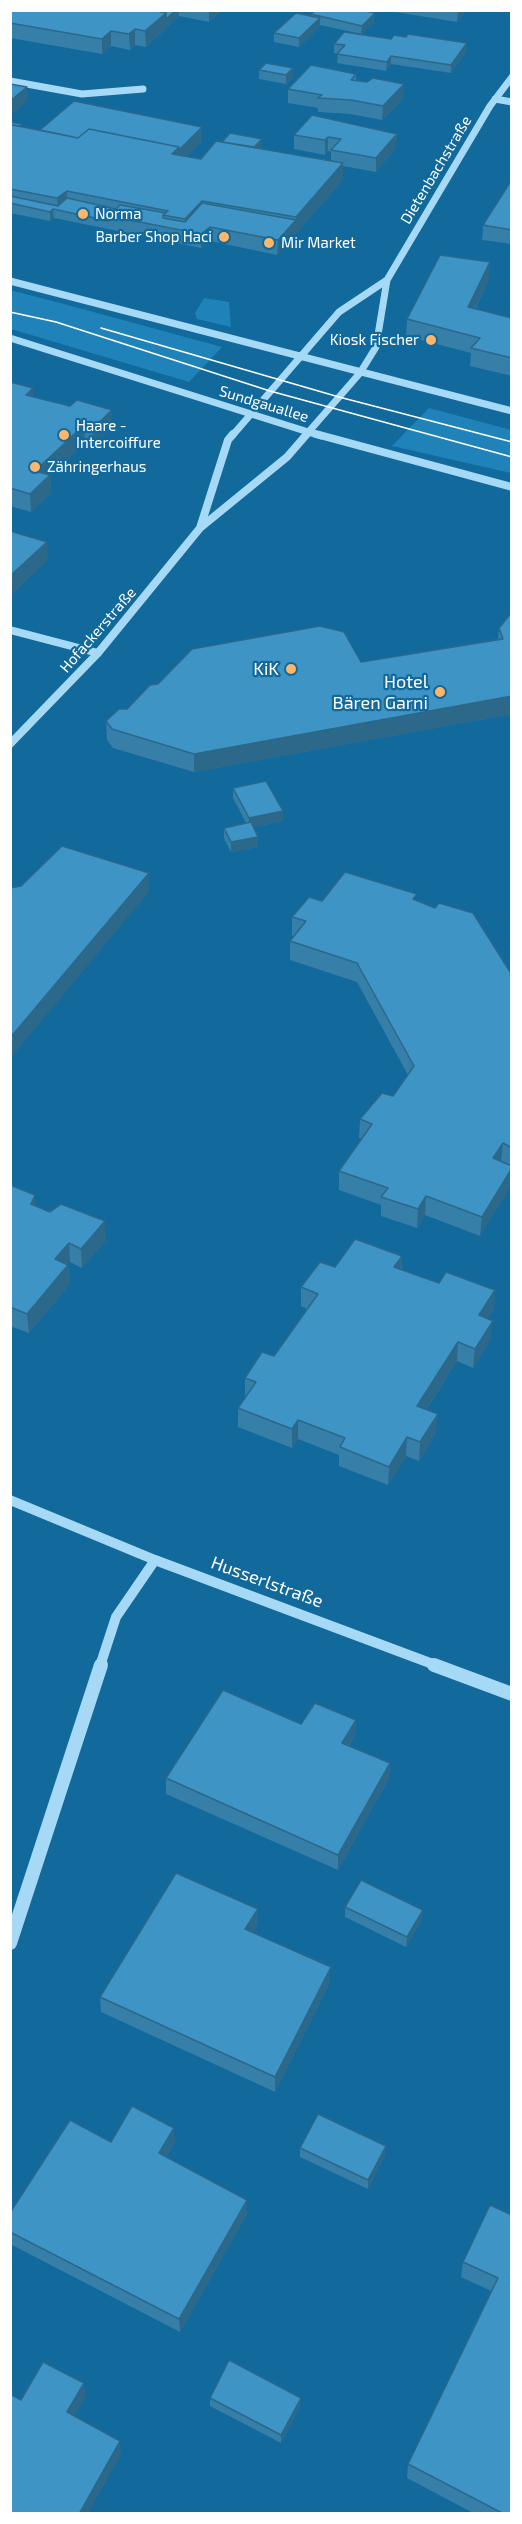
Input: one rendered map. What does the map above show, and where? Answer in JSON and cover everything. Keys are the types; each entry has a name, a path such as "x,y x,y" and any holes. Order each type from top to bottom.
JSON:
{"street":[{"name":"Dietenbachstraße","path":"328,408 360,373 376,347 387,279 495,99 512,77"},
{"path":"10,81 82,94 143,89"},
{"path":"495,99 512,102"},
{"name":"Dietenbachstraße","path":"270,391 339,312 387,279"},
{"path":"10,281 300,358 512,411"},
{"name":"Sundgauallee","path":"10,338 191,397 512,488"},
{"name":"Hofackerstraße","path":"200,528 228,440 270,391"},
{"name":"Hofackerstraße","path":"10,744 98,653 200,528 287,458 328,408"},
{"path":"10,630 98,653"},
{"name":"Husserlstraße","path":"10,1500 155,1560 512,1694"},
{"path":"10,1942 116,1617 155,1560"}],"shaded area":[{"path":"10,290 222,347 189,382 11,329"},
{"path":"204,298 229,302 231,327 197,319 195,313"},
{"path":"429,408 511,430 511,473 392,446"}],"building":[{"path":"10,10 153,10 166,13 145,31 135,29 129,34 111,31 102,39 10,23"},
{"path":"153,10 176,10 166,19 166,13"},
{"path":"316,10 362,10 375,13 362,26 311,14"},
{"path":"296,13 320,18 299,38 274,33"},
{"path":"344,32 391,39 394,35 406,37 408,34 467,43 451,65 391,56 387,62 337,54 345,45 334,44"},
{"path":"266,63 293,68 286,75 259,70"},
{"path":"311,65 356,74 351,80 367,82 373,78 404,84 383,106 351,100 318,98 322,95 288,89"},
{"path":"10,84 27,87 10,101"},
{"path":"74,101 202,127 179,150 179,147 89,129 78,138 40,130"},
{"path":"312,115 397,134 376,158 331,150 341,139 328,137 325,140 294,135"},
{"path":"10,122 22,124 10,127"},
{"path":"13,125 78,138 89,129 179,147 172,154 201,159 216,141 343,163 296,217 202,201 185,219 163,215 168,211 67,191 57,198 10,189 10,127"},
{"path":"230,133 262,139 254,147 222,142"},
{"path":"511,181 512,230 483,225"},
{"path":"10,196 58,206 67,198 116,209 109,216 109,221 10,203"},
{"path":"202,203 296,220 278,240 210,227 201,234 109,216 120,205 166,213 163,218 185,222"},
{"path":"440,255 490,262 468,307 512,318 512,358 471,348 480,338 407,319"},
{"name":"Zähringerhaus","path":"10,382 33,388 26,395 70,406 77,400 112,410 93,428 84,425 35,471 50,475 30,494 10,488"},
{"path":"10,531 47,542 10,576"},
{"path":"512,612 512,696 194,754 112,729 106,721 119,709 127,709 150,685 158,684 192,649 320,626 344,632 361,662 503,639 499,628"},
{"path":"266,781 283,811 249,818 233,788"},
{"path":"251,822 258,837 231,842 224,828"},
{"path":"62,846 149,873 10,1038 10,888 21,886"},
{"path":"345,872 417,894 413,899 435,908 439,903 473,913 512,975 512,1148 503,1143 493,1158 512,1168 482,1217 426,1196 418,1209 381,1197 388,1188 339,1171 372,1124 360,1119 382,1093 393,1096 414,1066 357,963 290,941 306,921 292,917 309,897 322,901"},
{"path":"10,1185 35,1195 31,1204 50,1212 61,1204 105,1221 81,1249 69,1243 55,1259 68,1265 27,1314 10,1307"},
{"path":"355,1239 402,1256 394,1267 439,1283 446,1272 495,1290 479,1315 493,1321 475,1349 458,1342 417,1406 438,1414 420,1442 407,1437 389,1467 340,1447 345,1438 298,1420 292,1429 238,1408 256,1382 245,1378 262,1352 274,1356 318,1294 301,1287 320,1262 335,1267"},
{"path":"223,1690 301,1724 315,1703 356,1720 342,1743 390,1763 338,1855 166,1778"},
{"path":"176,1873 258,1909 245,1929 331,1967 275,2077 100,1997"},
{"path":"361,1880 423,1910 407,1937 345,1907"},
{"path":"132,2106 174,2128 159,2153 247,2200 179,2319 10,2232 10,2213 70,2120 111,2142"},
{"path":"318,2114 386,2146 368,2180 300,2148"},
{"path":"490,2205 512,2215 512,2514 504,2514 408,2464 498,2278 463,2262"},
{"path":"229,2360 301,2398 281,2435 210,2398"},
{"path":"43,2362 84,2383 67,2412 120,2441 79,2514 10,2514 10,2394 21,2400"}],"tram line":[{"path":"10,312 56,322 270,391 512,457"},
{"path":"101,328 339,397 512,442"}],"place":[{"name":"Norma","path":"83,214"},
{"name":"Barber Shop Haci","path":"224,237"},
{"name":"Mir Market","path":"269,243"},
{"name":"Kiosk Fischer","path":"431,340"},
{"name":"Haare - Intercoiffure","path":"64,435"},
{"name":"Zähringerhaus","path":"35,467"},
{"name":"KiK","path":"291,669"},
{"name":"Hotel Bären Garni","path":"440,692"}]}
